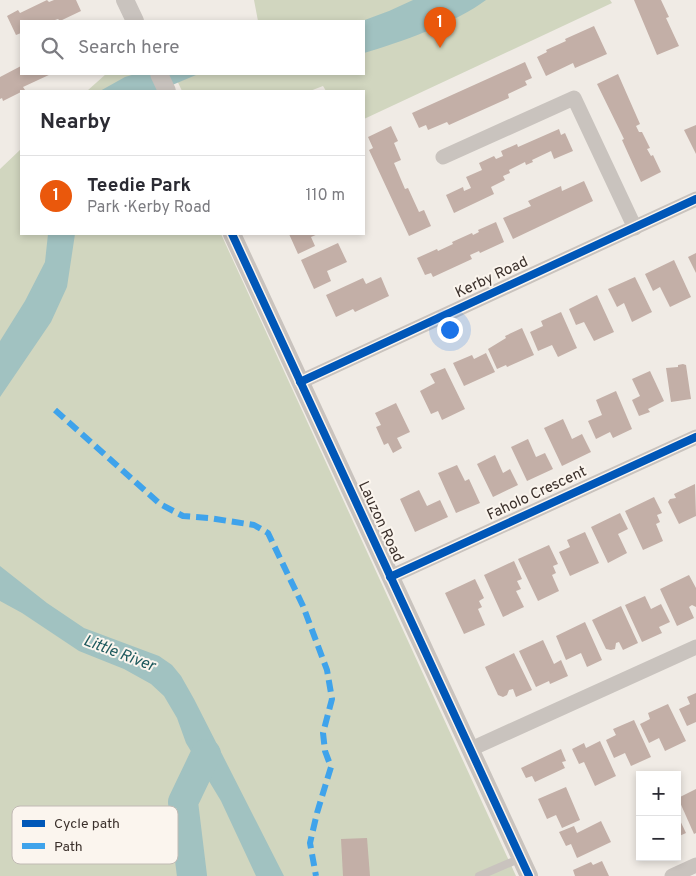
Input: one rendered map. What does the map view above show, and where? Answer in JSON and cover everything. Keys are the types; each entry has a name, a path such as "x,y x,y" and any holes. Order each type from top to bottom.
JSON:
{"street":[{"path":"125,0 135,20"},
{"path":"158,75 166,90"},
{"path":"443,157 574,98 635,228"},
{"name":"Kerby Road","path":"300,382 696,199"},
{"name":"Lauzon Road","path":"232,235 530,876"},
{"name":"Faholo Crescent","path":"390,577 696,437"},
{"path":"471,749 696,647"},
{"path":"672,876 696,865"}],"lane":[{"path":"479,876 521,858"}],"green space":[{"path":"254,0 610,0 612,3 365,119 365,90 325,90 323,86 313,90 182,90 174,75 365,75 365,20 258,20"},
{"path":"105,75 147,75 155,90 88,90"},
{"path":"20,150 20,235 221,235 516,876 0,876 0,169"}],"water":[{"path":"413,0 486,0 444,24 394,44 365,53 365,20"},
{"path":"132,75 196,75 160,90 102,90"},
{"path":"48,235 75,235 67,287 51,322 0,397 0,341 25,301 45,262"},
{"path":"0,566 47,603 84,628 159,656 172,665 181,676 194,699 284,876 256,876 221,801 186,743 177,718 164,696 151,684 124,669 79,651 22,613 0,601"}],"building":[{"path":"47,0 49,2 54,0 76,0 81,11 62,20 20,20 20,33 16,35 7,16 18,10 20,13"},
{"path":"634,0 661,0 669,17 666,18 679,46 657,55"},
{"path":"594,26 607,54 575,68 573,63 546,76 537,57 547,52 546,50 566,41 565,39"},
{"path":"525,62 532,78 525,81 527,85 508,94 509,98 449,125 447,122 428,130 426,125 419,128 412,113"},
{"path":"20,67 20,75 49,75 23,87 25,90 20,90 20,92 3,101 2,98 0,99 0,77"},
{"path":"618,74 640,124 636,126 639,132 642,132 650,148 647,149 651,156 653,155 661,172 641,182 622,140 624,139 597,84"},
{"path":"696,125 696,154 684,130"},
{"path":"391,126 398,141 394,143 401,160 394,163 405,189 408,188 419,212 424,210 431,226 409,236 369,150 373,148 368,137"},
{"path":"559,129 561,135 565,133 573,151 554,159 551,151 532,160 533,162 526,165 525,162 509,170 510,173 503,176 505,180 491,187 494,194 454,213 446,195 463,187 464,191 471,188 466,177 482,170 479,163 494,156 496,159 503,156 501,151 517,144 518,147"},
{"path":"584,181 593,201 513,239 503,218 531,206 528,201 561,186 562,191"},
{"path":"496,222 504,242 480,253 479,251 470,255 472,259 433,277 431,273 425,275 417,258 437,249 438,251 453,244 452,242 472,233 473,235 479,232 478,230"},
{"path":"289,235 316,235 311,237 315,246 298,254"},
{"path":"338,243 347,262 327,271 331,281 314,289 301,260"},
{"path":"696,253 696,273 688,257"},
{"path":"674,260 691,297 670,307 660,287 653,291 645,274"},
{"path":"381,277 389,296 355,312 353,309 336,317 326,295 363,278 366,284"},
{"path":"635,277 652,312 632,322 624,303 617,307 608,289"},
{"path":"597,295 614,332 594,341 584,322 576,325 569,309"},
{"path":"561,312 577,348 558,357 552,345 538,351 530,332 543,326 541,321"},
{"path":"522,328 534,355 507,367 506,365 497,369 488,349 506,338 505,336"},
{"path":"486,353 495,372 464,386 453,363 472,355 474,359"},
{"path":"678,365 686,365 691,399 671,402 666,368 678,367"},
{"path":"445,368 465,409 442,420 438,411 431,414 420,391 435,383 430,374"},
{"path":"650,371 664,401 648,409 650,412 639,416 632,400 640,396 632,379"},
{"path":"616,391 632,429 613,438 610,432 596,439 588,421 602,415 596,400"},
{"path":"396,403 410,432 397,438 402,448 393,453 388,443 384,445 376,427 381,425 375,413"},
{"path":"563,419 572,439 582,434 591,452 562,466 544,428"},
{"path":"528,439 536,457 545,453 553,469 527,481 511,447"},
{"path":"495,455 503,473 510,469 518,485 493,497 477,464"},
{"path":"457,465 465,481 469,479 480,503 456,513 438,473"},
{"path":"695,484 696,516 679,524 668,502 670,499 676,498 674,494"},
{"path":"419,490 427,506 440,500 448,517 415,532 400,499"},
{"path":"654,497 662,513 657,515 660,522 656,524 663,541 643,550 625,511"},
{"path":"620,513 628,529 618,534 627,553 608,563 591,527"},
{"path":"585,532 599,563 570,576 559,552 570,547 567,540"},
{"path":"549,545 558,564 553,566 556,573 552,575 559,591 538,601 518,559"},
{"path":"514,561 522,579 517,581 521,589 516,591 524,607 503,617 484,575"},
{"path":"689,575 696,588 696,607 692,605 689,607 694,618 677,626 660,589"},
{"path":"475,579 484,598 479,601 482,607 478,609 485,625 464,634 445,593"},
{"path":"645,596 651,609 661,604 670,622 659,627 662,633 642,642 625,605"},
{"path":"621,606 638,643 623,650 619,642 616,643 615,649 606,649 592,620"},
{"path":"585,622 602,660 587,667 581,653 566,660 556,636"},
{"path":"543,640 554,664 561,660 568,676 550,684 549,681 536,687 519,651"},
{"path":"514,653 532,690 516,697 513,689 509,690 507,695 503,697 498,695 485,667"},
{"path":"696,693 696,722 687,726 679,709 690,704 687,697"},
{"path":"668,704 686,741 665,751 659,738 649,743 640,724 650,719 648,713"},
{"path":"634,720 651,757 631,766 625,753 614,758 606,740 616,735 613,729"},
{"path":"600,741 616,776 595,786 584,762 579,764 572,749 584,743 586,748"},
{"path":"561,749 566,761 562,762 565,768 535,782 532,776 526,778 521,768"},
{"path":"566,787 580,820 562,828 556,815 547,819 538,799"},
{"path":"696,789 696,833 694,834 681,805 681,796"},
{"path":"601,821 611,842 577,858 571,844 566,846 559,832 574,826 577,833"},
{"path":"681,822 686,833 681,835"},
{"path":"367,838 370,876 343,876 341,839"},
{"path":"602,861 609,876 575,876 573,870 591,862 593,865"}],"waterway":[{"name":"Little River","path":"192,876 183,802 206,754"}],"marked path":[{"path":"55,410 160,504 183,516 254,525 268,533 303,606 327,670 332,699 323,733 325,751 331,767 310,843 316,876"}],"cycle path":[{"path":"300,382 696,199"},
{"path":"232,235 529,876"},
{"path":"390,577 696,437"}],"place":[{"name":"Teedie Park","path":"440,48"}]}
